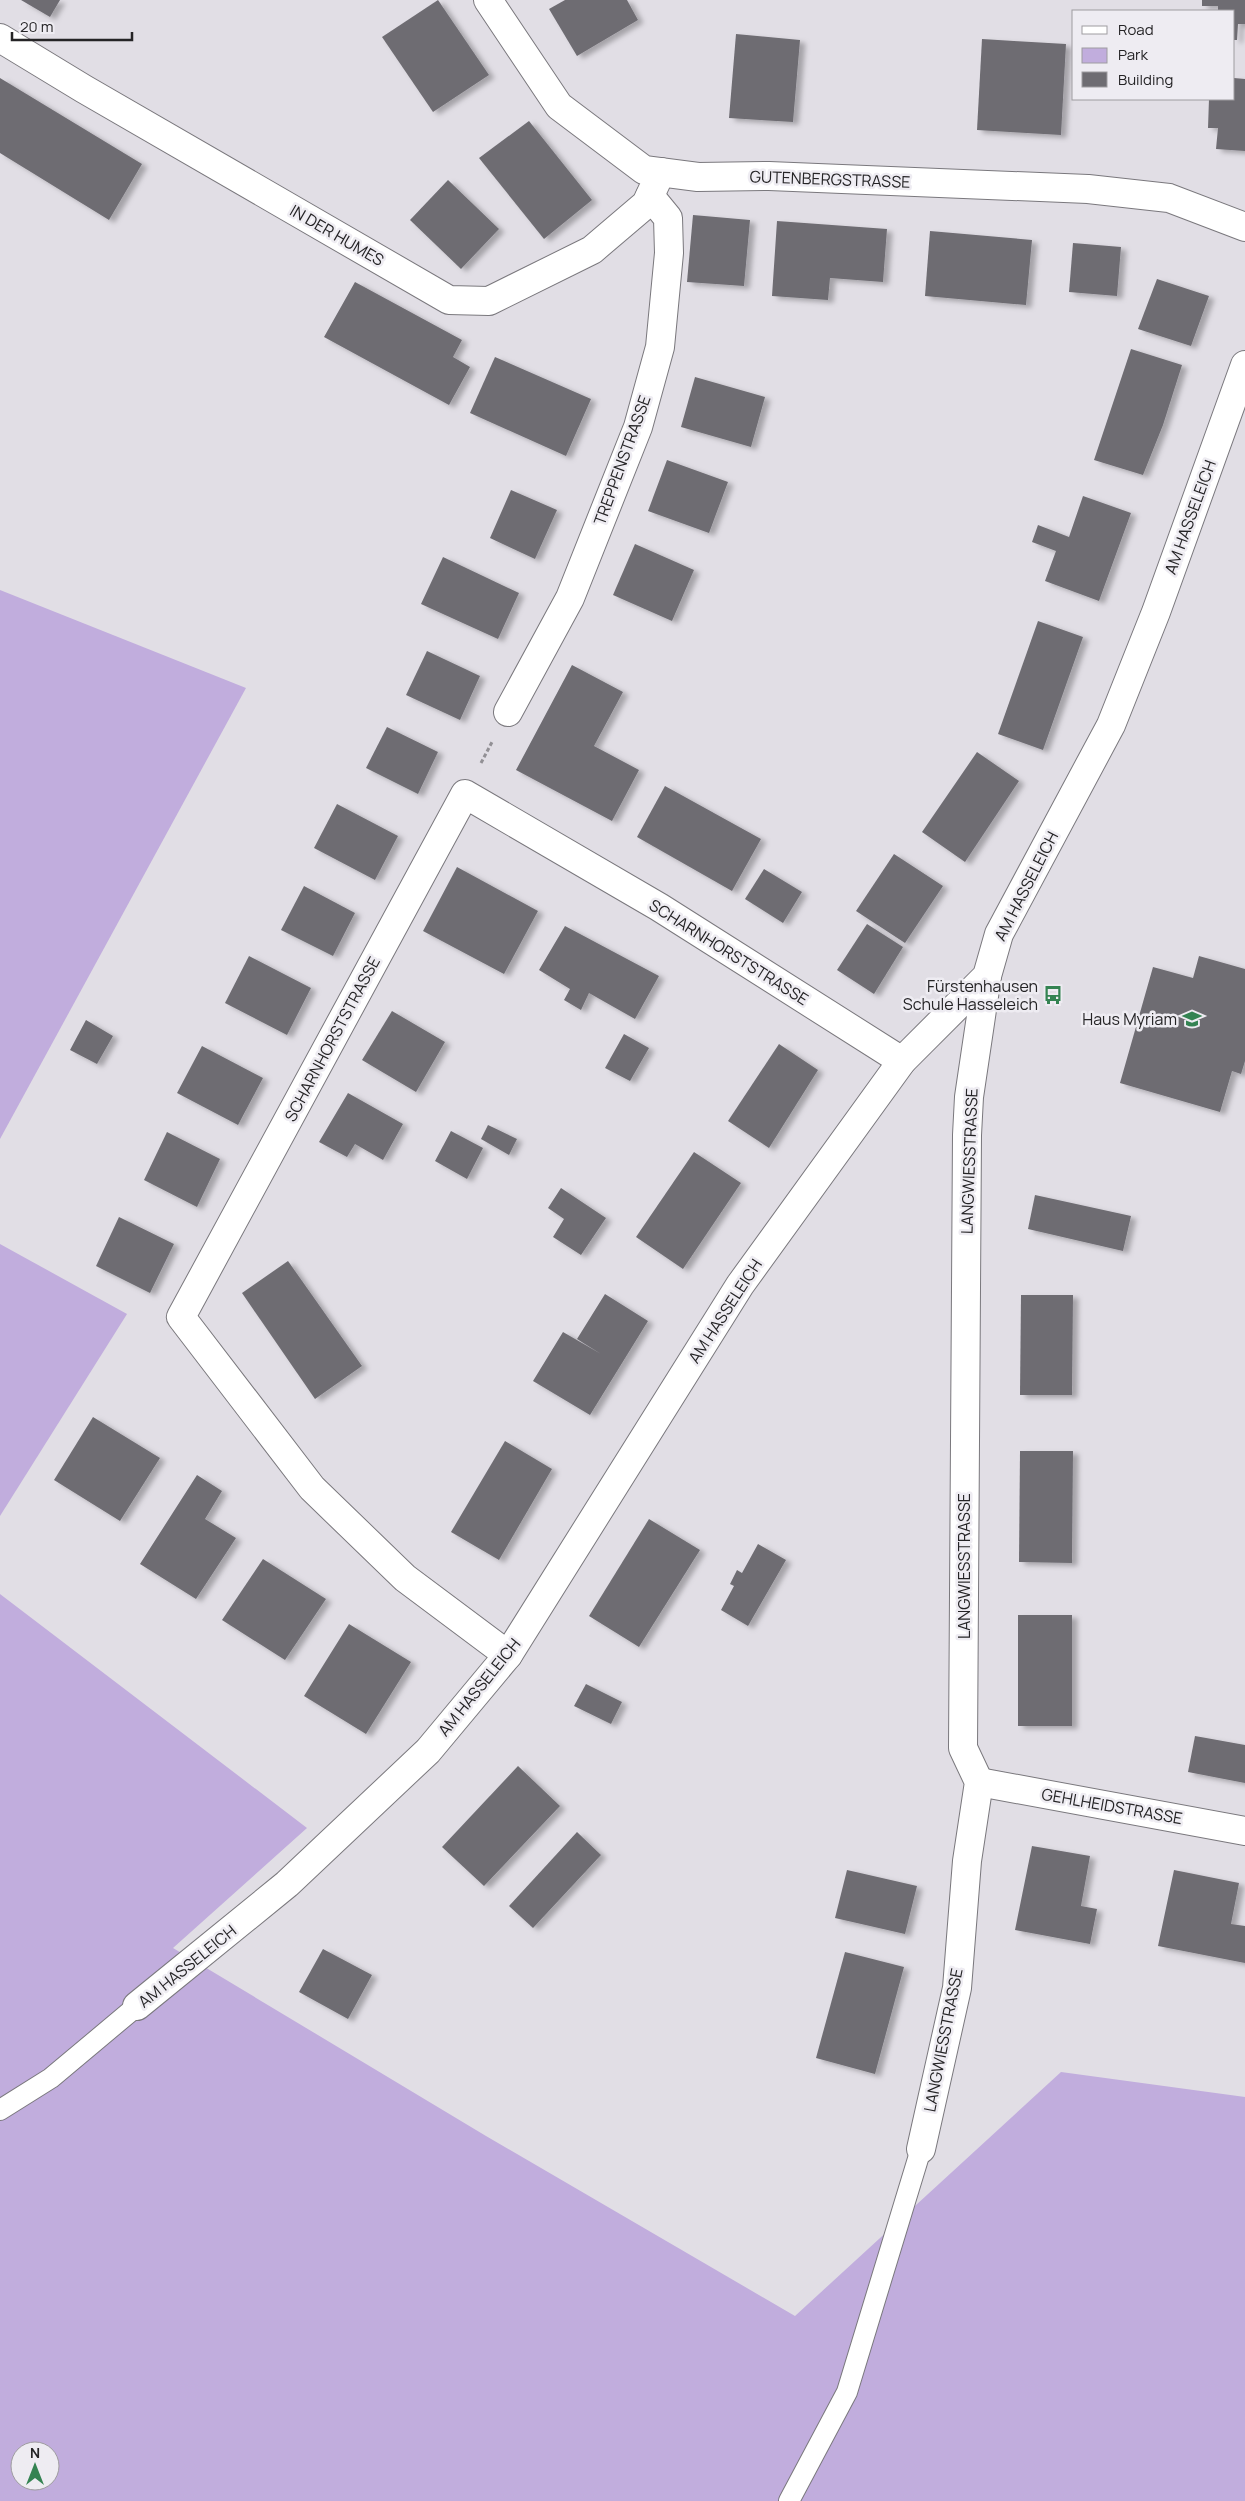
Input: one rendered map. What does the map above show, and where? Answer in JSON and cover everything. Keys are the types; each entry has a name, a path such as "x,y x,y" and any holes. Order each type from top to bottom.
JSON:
{"street":[{"name":"GUTENBERGSTRASSE","path":"488,0 559,106 644,170 656,184 698,177 769,176 1088,189 1169,198 1245,227"},
{"name":"IN DER HUMES","path":"0,38 84,89 449,300 489,301 528,284 592,250 646,204 656,184"},
{"name":"TREPPENSTRASSE","path":"508,712 570,598 638,427 660,348 669,253 668,218 656,184"},
{"name":"AM HASSELEICH","path":"136,2006 287,1884 421,1758 508,1655 740,1285 902,1061 987,976 999,934 1111,725 1156,612 1245,365"},
{"name":"SCHARNHORSTSTRASSE","path":"508,1655 405,1578 312,1488 181,1317 465,794 659,907 902,1061"},
{"name":"LANGWIESSTRASSE","path":"921,2149 956,1988 967,1861 979,1782 963,1748 967,1145 969,1097 987,976"},
{"name":"GEHLHEIDSTRASSE","path":"979,1782 1245,1831"}],"lane":[{"name":"AM HASSELEICH","path":"0,2110 51,2078 136,2006"},
{"path":"789,2501 847,2392 921,2149"}],"path":[{"path":"465,794 508,712"}],"green space":[{"path":"0,590 246,688 0,1139"},
{"path":"0,1244 127,1314 0,1516"},
{"path":"0,1594 307,1828 173,1948 486,2136 795,2316 1061,2072 1245,2097 1245,2501 0,2501"}],"building":[{"path":"21,0 60,0 50,17"},
{"path":"438,0 489,75 433,112 382,37"},
{"path":"565,0 627,0 638,20 577,56 549,9"},
{"path":"1202,0 1245,0 1245,24 1238,24 1237,40 1235,40 1235,10 1218,10 1218,6 1202,6"},
{"path":"736,34 800,40 793,122 729,118"},
{"path":"982,39 1066,44 1061,135 977,130"},
{"path":"0,78 142,164 109,220 0,153"},
{"path":"1235,78 1245,79 1245,151 1216,149 1218,128 1208,128 1209,100 1235,100"},
{"path":"529,121 592,200 544,239 479,158"},
{"path":"448,180 499,229 461,269 410,220"},
{"path":"693,215 750,220 744,286 687,282"},
{"path":"777,221 887,229 883,282 830,278 828,300 772,296"},
{"path":"930,231 1032,240 1026,305 925,296"},
{"path":"1073,243 1121,247 1117,296 1069,292"},
{"path":"1157,279 1209,296 1191,346 1138,329"},
{"path":"355,282 462,340 453,357 470,367 449,405 324,337"},
{"path":"1131,349 1182,365 1163,425 1143,475 1094,460"},
{"path":"495,357 591,399 566,456 470,413"},
{"path":"695,377 765,397 751,447 681,427"},
{"path":"667,460 728,482 709,533 648,511"},
{"path":"511,490 557,510 535,559 490,538"},
{"path":"1083,496 1131,513 1099,601 1045,581 1056,551 1032,542 1038,525 1069,537"},
{"path":"635,544 694,570 672,621 613,595"},
{"path":"443,557 519,593 498,639 421,604"},
{"path":"1038,621 1083,637 1043,750 998,734"},
{"path":"427,651 480,676 460,720 406,695"},
{"path":"572,665 623,692 594,746 639,770 612,821 516,770"},
{"path":"387,727 438,752 418,794 366,768"},
{"path":"977,752 1019,781 965,862 922,832"},
{"path":"665,786 761,839 732,891 637,837"},
{"path":"337,804 398,836 375,880 314,848"},
{"path":"894,854 943,886 905,943 856,911"},
{"path":"457,867 538,911 504,974 423,931"},
{"path":"764,869 802,892 783,923 745,899"},
{"path":"304,886 355,913 333,956 281,930"},
{"path":"867,924 903,947 874,994 837,970"},
{"path":"565,926 659,976 635,1019 589,993 581,1010 564,1000 570,989 539,970"},
{"path":"249,956 311,988 287,1035 225,1003"},
{"name":"Haus Myriam","path":"1199,956 1245,969 1245,1061 1241,1074 1232,1071 1220,1112 1120,1083 1153,967 1193,978"},
{"path":"392,1011 445,1042 416,1092 362,1060"},
{"path":"86,1020 113,1036 97,1064 70,1050"},
{"path":"624,1034 649,1048 630,1081 605,1068"},
{"path":"779,1044 818,1070 769,1148 728,1121"},
{"path":"202,1046 263,1078 238,1125 177,1093"},
{"path":"348,1093 403,1124 383,1160 355,1144 347,1157 319,1142"},
{"path":"488,1125 517,1139 509,1155 481,1139"},
{"path":"451,1131 483,1148 467,1179 435,1161"},
{"path":"167,1132 220,1159 197,1207 144,1180"},
{"path":"694,1152 741,1183 683,1269 636,1237"},
{"path":"561,1188 606,1218 581,1255 553,1237 564,1219 548,1208"},
{"path":"1035,1195 1131,1216 1123,1251 1028,1229"},
{"path":"119,1217 174,1244 150,1293 96,1266"},
{"path":"288,1261 362,1366 315,1399 242,1293"},
{"path":"605,1294 648,1321 590,1415 533,1381 563,1332 601,1354 577,1339"},
{"path":"1021,1295 1073,1295 1072,1395 1020,1395"},
{"path":"93,1417 160,1458 120,1521 54,1480"},
{"path":"505,1441 552,1469 499,1560 451,1532"},
{"path":"1020,1451 1073,1451 1072,1563 1019,1562"},
{"path":"197,1475 222,1491 205,1519 236,1538 196,1599 140,1564"},
{"path":"649,1519 700,1550 639,1647 589,1616"},
{"path":"758,1544 786,1560 748,1626 721,1610 734,1586 730,1584 737,1570 742,1573"},
{"path":"263,1559 326,1599 285,1660 222,1620"},
{"path":"1018,1615 1072,1615 1072,1726 1018,1726"},
{"path":"349,1624 411,1662 366,1734 304,1696"},
{"path":"586,1684 622,1702 611,1724 574,1706"},
{"path":"1195,1736 1245,1745 1245,1783 1188,1772"},
{"path":"518,1766 560,1806 484,1886 442,1847"},
{"path":"577,1832 601,1855 533,1928 509,1906"},
{"path":"1032,1846 1090,1856 1081,1906 1097,1909 1090,1944 1015,1930"},
{"path":"847,1870 917,1886 905,1934 835,1918"},
{"path":"1174,1870 1239,1883 1231,1924 1245,1926 1245,1963 1158,1946"},
{"path":"323,1949 372,1975 348,2019 299,1992"},
{"path":"845,1952 904,1967 875,2074 816,2058"}],"place":[{"name":"Fürstenhausen Schule Hasseleich","path":"1053,995"},
{"name":"Haus Myriam","path":"1192,1019"}]}
